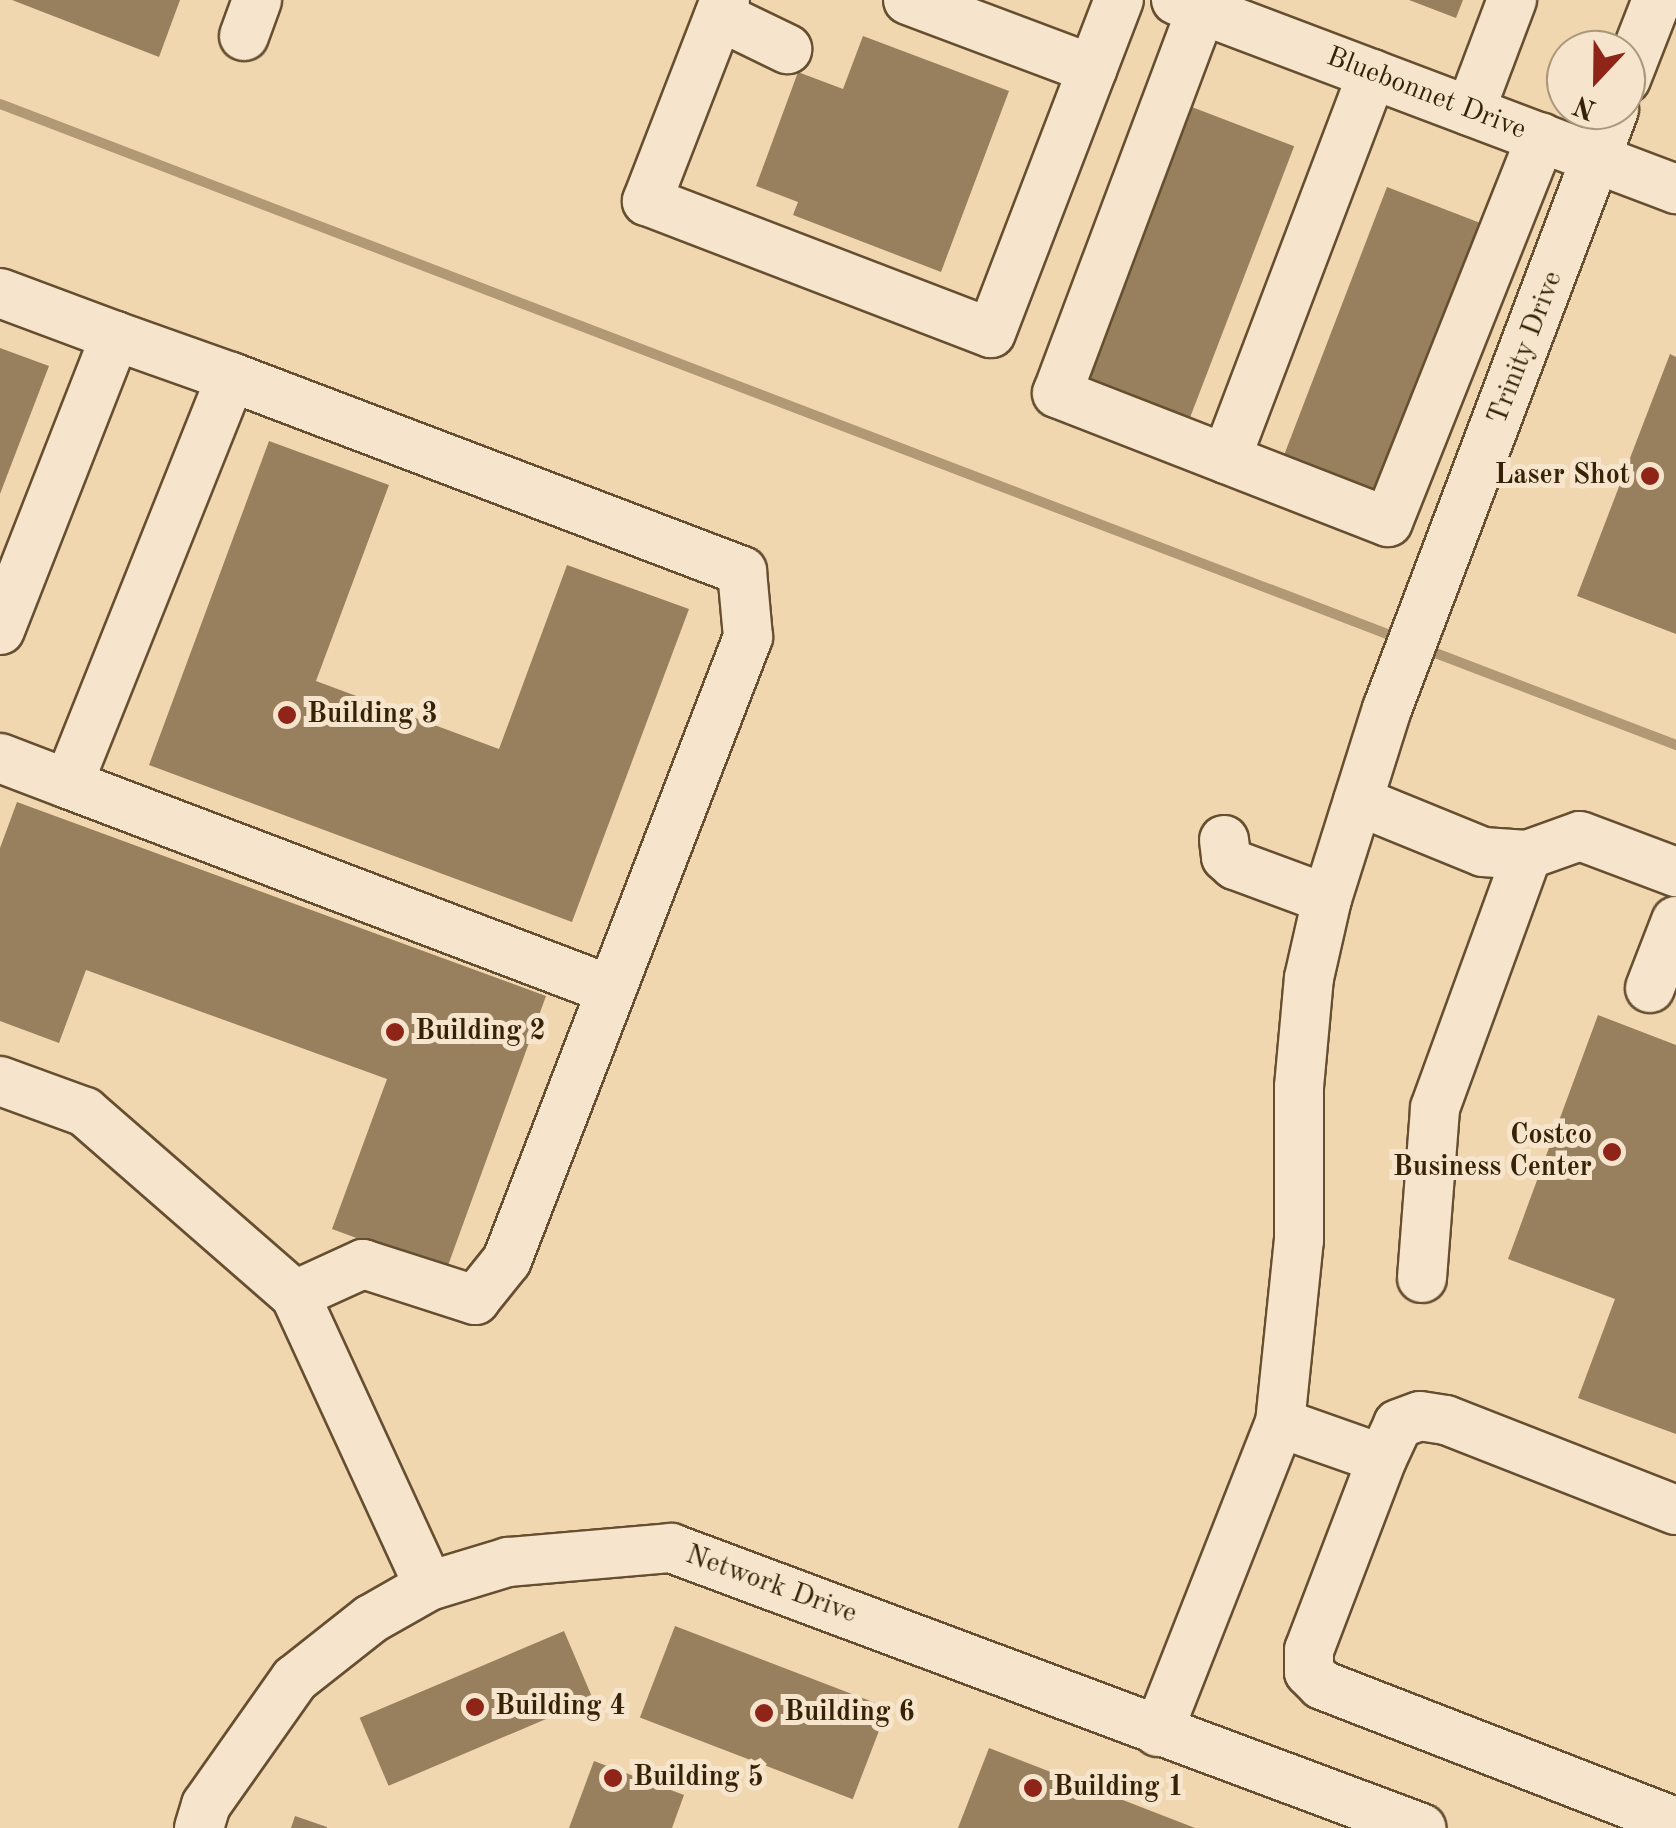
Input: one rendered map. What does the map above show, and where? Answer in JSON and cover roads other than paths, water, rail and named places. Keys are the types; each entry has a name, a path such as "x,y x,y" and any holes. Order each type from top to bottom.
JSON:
{"street":[{"path":"908,0 1092,70"},
{"path":"786,49 722,8 647,201 991,333 1119,0"},
{"path":"1470,111 1512,0"},
{"path":"1645,30 1657,0"},
{"path":"1195,4 1057,393 1388,522 1541,137"},
{"name":"Bluebonnet Drive","path":"1195,4 1676,189"},
{"path":"1226,459 1372,74"},
{"name":"Trinity Drive","path":"1158,1732 1280,1423 1299,1240 1298,1087 1309,978 1327,900 1387,709 1606,130"},
{"path":"0,293 742,571 748,637 507,1260 474,1300 363,1264 296,1295"},
{"path":"0,630 115,336"},
{"path":"68,784 231,378"},
{"path":"0,758 611,990"},
{"path":"1358,801 1483,852 1528,855 1580,836 1676,872"},
{"path":"1224,840 1226,858 1235,865 1327,900"},
{"path":"1422,1278 1435,1108 1528,855"},
{"path":"1650,988 1676,921"},
{"path":"0,1081 86,1112 296,1295 429,1586"},
{"path":"1676,1510 1446,1420 1420,1416 1398,1424 1309,1650 1309,1672 1322,1685 1676,1822"},
{"path":"1280,1423 1382,1459"},
{"name":"Network Drive","path":"198,1828 206,1805 295,1679 371,1619 429,1586 508,1562 671,1548 1421,1828"}],"waterway":[{"path":"0,104 1400,639"},
{"path":"1425,649 1676,745"}],"place":[{"name":"Laser Shot","path":"1650,476"},
{"name":"Building 3","path":"287,715"},
{"name":"Building 2","path":"395,1032"},
{"name":"Costco Business Center","path":"1612,1152"},
{"name":"Building 4","path":"475,1707"},
{"name":"Building 6","path":"764,1713"},
{"name":"Building 5","path":"613,1778"},
{"name":"Building 1","path":"1033,1788"}]}
